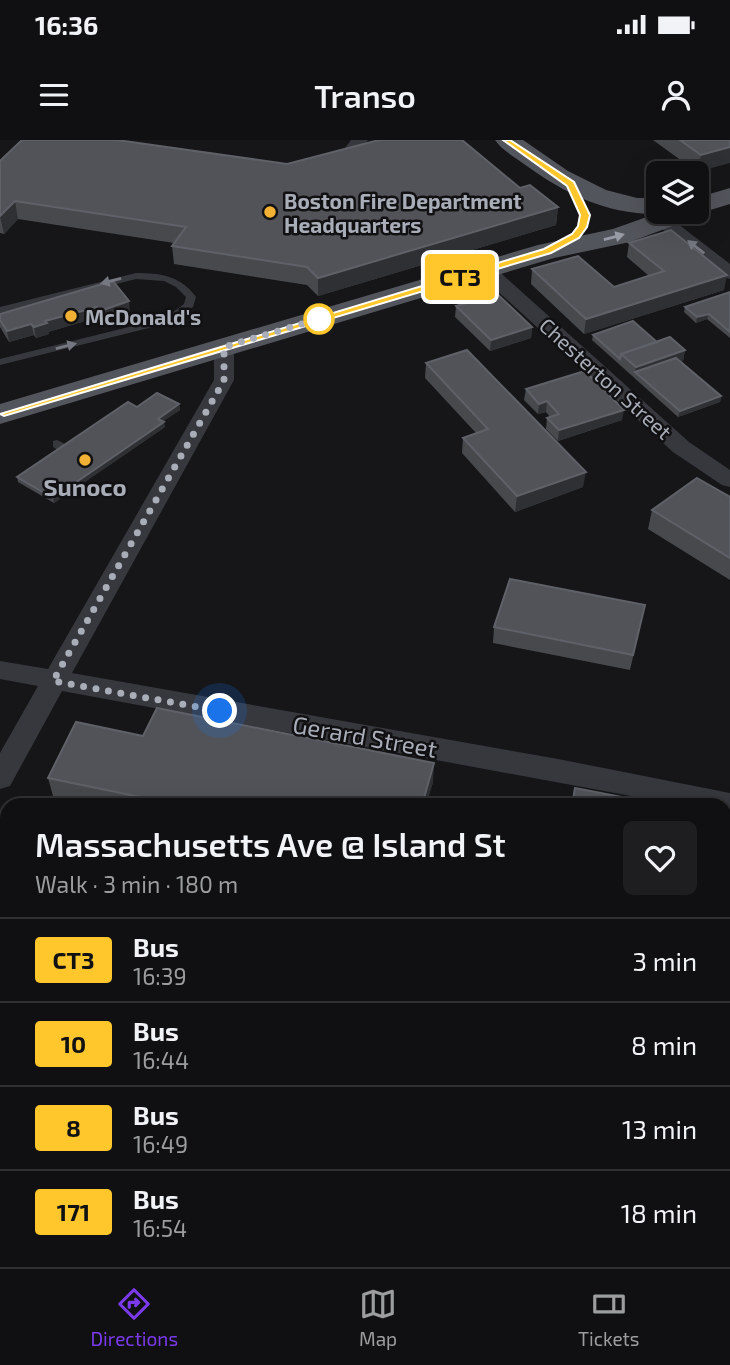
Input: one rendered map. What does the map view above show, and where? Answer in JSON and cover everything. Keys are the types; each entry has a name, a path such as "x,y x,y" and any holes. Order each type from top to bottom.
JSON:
{"main road":[{"path":"508,140 571,184 621,205 646,207"},
{"path":"548,251 575,236 583,227 585,215 571,184"},
{"path":"709,202 730,196"},
{"path":"0,414 548,251 620,236 648,224"}],"street":[{"path":"348,156 360,140"},
{"path":"694,224 730,273"},
{"name":"Chesterton Street","path":"486,270 681,447 730,480"},
{"path":"0,778 224,380 224,347"},
{"name":"Gerard Street","path":"0,670 700,798"}],"lane":[{"path":"0,310 136,276 154,276 178,281 191,297 189,305 169,320 0,362"}],"building":[{"name":"Boston Fire Department Headquarters","path":"22,140 117,140 287,164 379,140 462,140 520,188 530,185 558,207 318,278 307,267 172,246 186,227 15,201 0,216 0,161"},
{"path":"680,140 730,140 730,147 701,155"},
{"path":"671,230 727,275 586,319 532,269 578,256 614,287 664,271 629,243"},
{"path":"113,281 129,301 100,311 97,307 45,321 47,323 34,327 31,324 7,331 0,320 0,314"},
{"path":"491,288 532,327 491,340 456,306 480,299 474,293"},
{"path":"730,292 730,332 709,314 697,317 685,307"},
{"path":"633,321 657,342 621,354 620,359 593,335"},
{"path":"670,337 685,350 636,367 621,354"},
{"path":"467,350 586,472 517,496 463,438 488,429 426,363"},
{"path":"676,358 721,396 680,411 635,372"},
{"path":"585,371 624,410 559,430 547,418 559,414 547,401 539,404 526,389"},
{"name":"Sunoco","path":"157,393 179,404 158,419 164,422 53,498 17,477 128,402 137,407"},
{"path":"697,478 730,497 730,558 652,510"},
{"path":"510,579 645,605 633,655 494,627"},
{"path":"157,708 434,763 424,798 145,798 48,778 76,722 143,736"},
{"path":"575,788 627,798 573,798"}],"bus line":[{"name":"CT3","path":"0,414 548,251 575,236 583,227 585,215 571,184 507,140"}],"place":[{"name":"Boston Fire Department Headquarters","path":"270,212"},
{"name":"McDonald's","path":"71,316"},
{"name":"Sunoco","path":"85,460"}],"route":[{"path":"220,711 53,681 224,380 224,347 319,319"}]}
